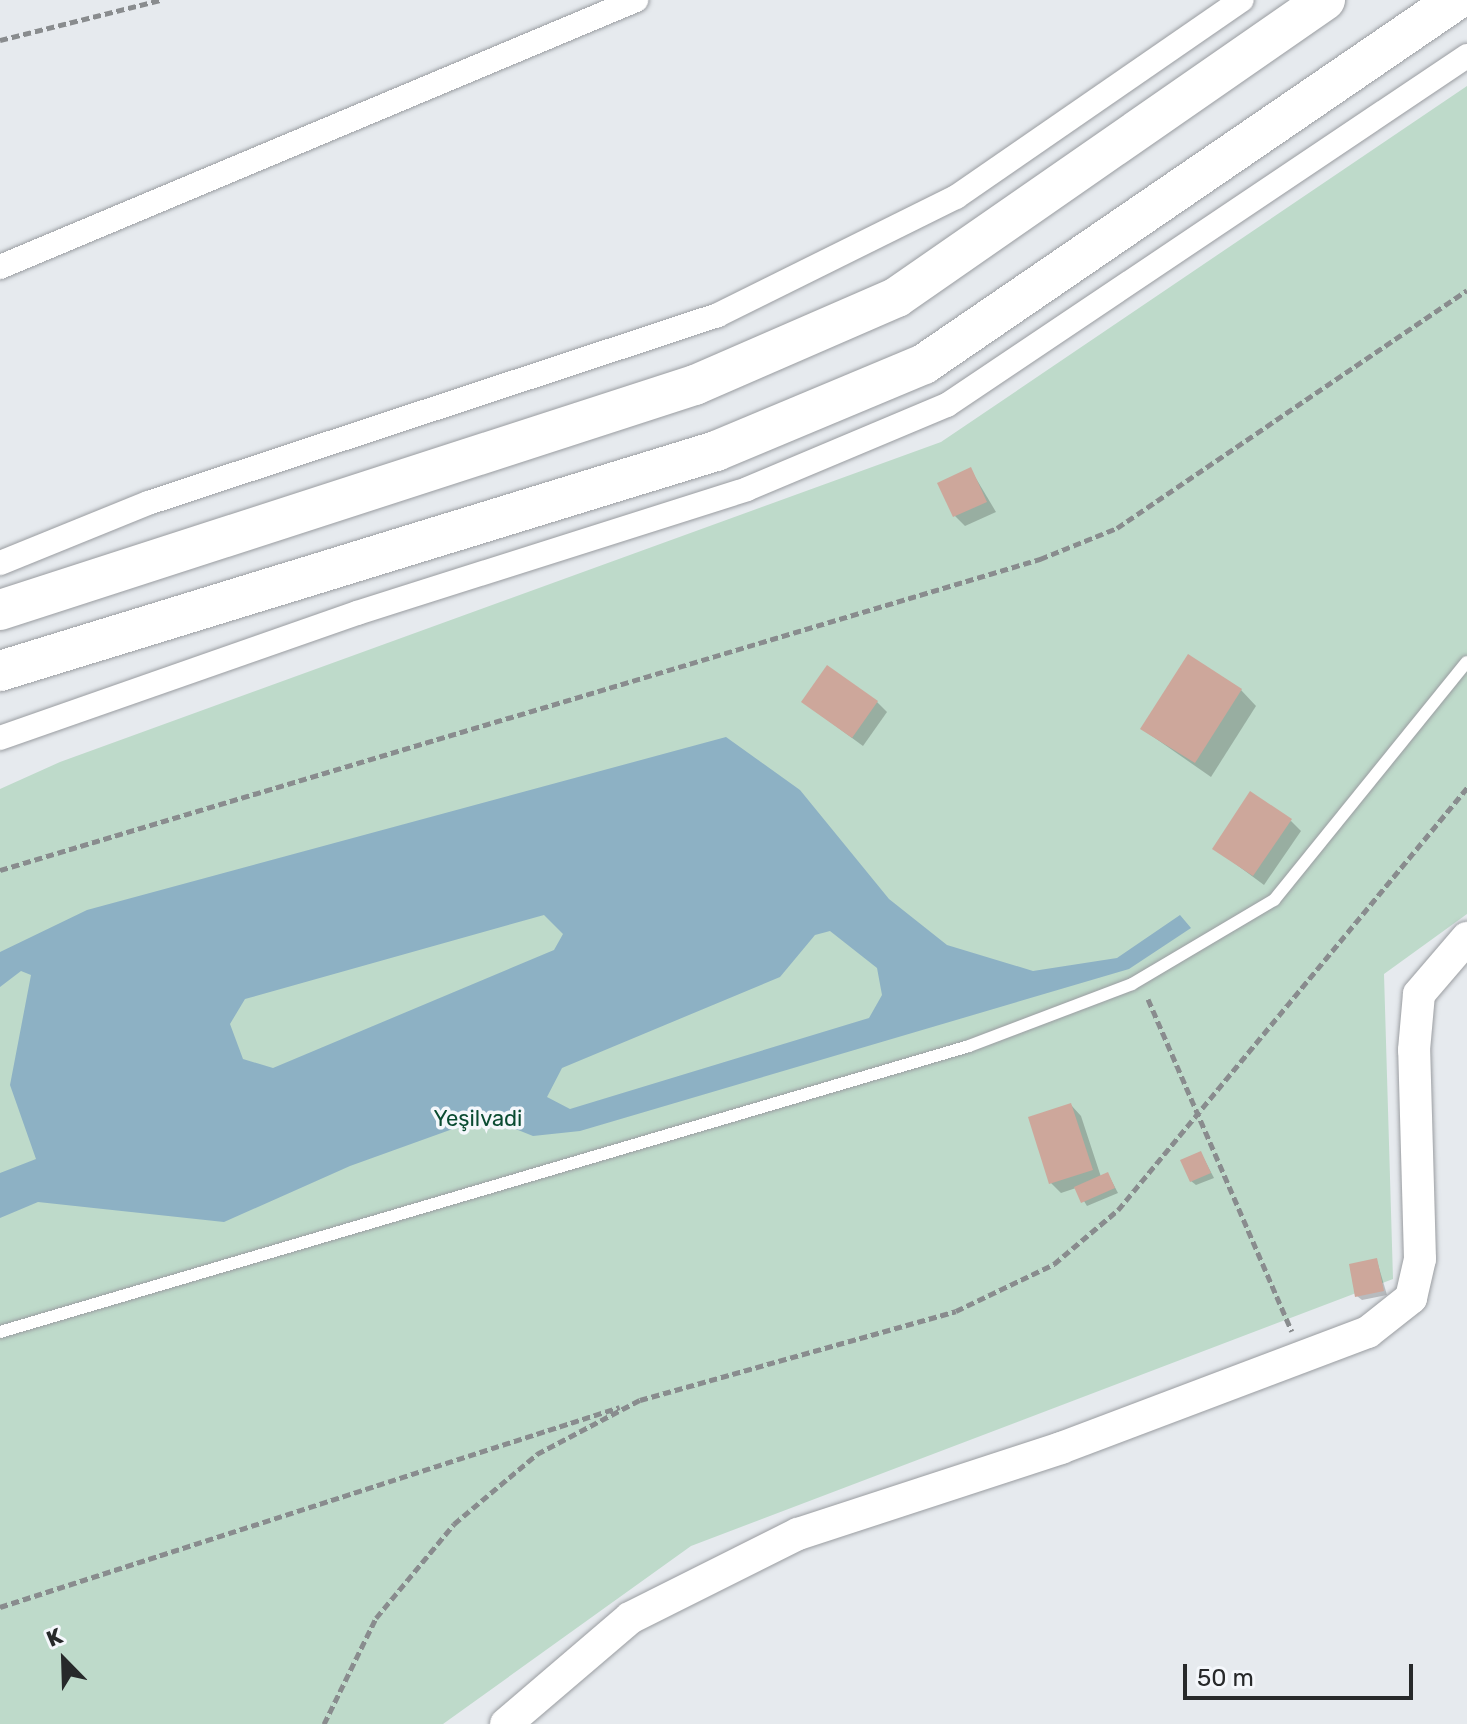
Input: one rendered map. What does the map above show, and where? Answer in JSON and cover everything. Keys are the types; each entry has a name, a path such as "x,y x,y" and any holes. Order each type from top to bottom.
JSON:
{"main road":[{"path":"0,610 695,385 897,297 1325,0"},
{"path":"0,671 716,451 924,364 1456,0"}],"street":[{"path":"0,267 636,0"},
{"path":"0,563 148,503 718,315 956,197 1242,0"},
{"path":"0,738 357,613 747,489 947,405 1467,56"},
{"path":"506,1724 630,1618 798,1534 1061,1448 1368,1332 1411,1298 1420,1259 1414,1050 1419,994 1467,938"}],"lane":[{"path":"0,1332 969,1046 1140,979 1274,900 1467,662"}],"path":[{"path":"0,40 160,0"},
{"path":"0,870 1040,559 1117,528 1467,290"},
{"path":"0,1607 635,1402 956,1311 1054,1264 1118,1210 1467,788"},
{"path":"1140,979 1302,1355"},
{"path":"324,1724 376,1618 454,1524 537,1454 635,1402"}],"green space":[{"name":"Yeşilvadi","path":"1467,86 1467,914 1384,974 1393,1279 691,1546 443,1724 0,1724 0,789 60,762 941,442"}],"water":[{"path":"726,737 800,790 889,899 947,945 1033,971 1117,958 1180,915 1191,928 1129,969 580,1131 533,1136 486,1117 350,1166 224,1222 38,1202 0,1218 0,1173 36,1159 10,1085 31,975 21,971 0,987 0,952 87,910","holes":["544,915 563,934 554,950 273,1068 243,1059 230,1024 245,999","830,931 877,968 882,995 869,1018 570,1109 547,1097 562,1068 780,977 815,935"]}],"building":[{"path":"971,467 987,502 953,517 937,483"},
{"path":"1188,654 1242,689 1195,763 1140,729"},
{"path":"827,665 878,701 852,738 801,702"},
{"path":"1250,791 1292,819 1253,876 1212,849"},
{"path":"1071,1103 1093,1170 1049,1184 1028,1117"},
{"path":"1201,1151 1211,1173 1190,1182 1180,1160"},
{"path":"1108,1172 1115,1188 1081,1203 1074,1187"},
{"path":"1377,1258 1384,1291 1355,1297 1349,1264"}]}
